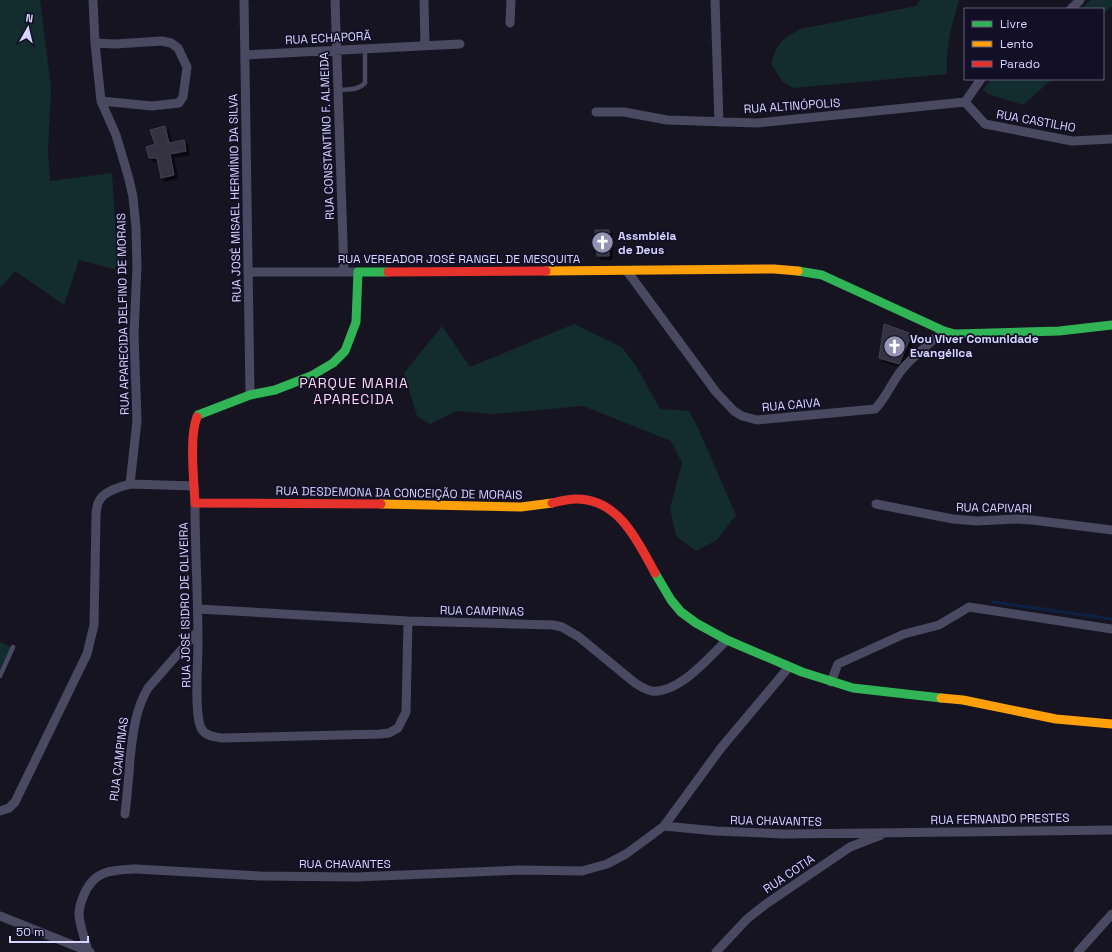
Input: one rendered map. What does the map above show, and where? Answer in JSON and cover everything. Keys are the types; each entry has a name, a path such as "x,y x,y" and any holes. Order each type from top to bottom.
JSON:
{"street":[{"name":"RUA APARECIDA DELFINO DE MORAIS","path":"93,0 95,43 101,101 116,135 129,179 133,197 136,228 137,266 134,334 137,421 130,484"},
{"name":"RUA JOSÉ MISAEL HERMÍNIO DA SILVA","path":"244,0 250,395"},
{"name":"RUA CONSTANTINO F. ALMEIDA","path":"335,0 344,272"},
{"path":"424,0 425,45"},
{"path":"510,23 511,0"},
{"path":"715,0 719,122"},
{"path":"1072,8 1080,0"},
{"path":"95,43 120,44 162,41 171,43 178,48 187,67 183,97 179,103 152,106 101,101"},
{"name":"RUA ECHAPORÃ","path":"244,55 460,44"},
{"path":"965,102 980,80"},
{"name":"RUA ALTINÓPOLIS","path":"596,112 624,112 667,120 757,123 965,102"},
{"name":"RUA CASTILHO","path":"965,102 985,124 1072,141 1112,139"},
{"name":"RUA VEREADOR JOSÉ RANGEL DE MESQUITA","path":"248,272 774,269 805,271 822,275 944,331 955,334 1059,331 1112,325"},
{"name":"RUA CAIVA","path":"627,271 716,392 734,411 742,416 757,420 874,409 882,402 905,366 944,331"},
{"name":"RUA JOSÉ ISIDRO DE OLIVEIRA","path":"358,272 356,322 345,351 333,363 311,376 275,390 250,395 224,406 206,411 198,415 195,422 193,438 198,609 198,715 201,728 206,734 212,737 222,738 390,733 398,728 406,712 408,621"},
{"path":"0,811 10,808 15,802 86,654 94,624 97,508 100,498 120,487 130,484 194,486"},
{"name":"RUA DESDEMONA DA CONCEIÇÃO DE MORAIS","path":"195,503 357,503 521,507 577,499 594,502 605,506 619,516 635,538 671,600 681,612 696,624 727,640 789,667 853,688 963,700 1056,719 1112,724"},
{"name":"RUA CAPIVARI","path":"876,504 952,519 976,521 1016,519 1032,520 1112,530"},
{"path":"831,682 838,664 904,634 939,625 970,608 1112,629"},
{"name":"RUA CAMPINAS","path":"198,609 408,621 545,624 562,627 579,637 635,683 652,691 660,691 678,684 690,675 727,640"},
{"name":"RUA CAMPINAS","path":"125,814 134,727 142,698 148,688 198,631"},
{"name":"RUA CHAVANTES","path":"89,952 79,914 81,902 86,888 91,881 100,875 116,870 136,869 260,876 356,877 487,873 519,870 582,871 607,864 626,854 664,826 721,748 789,667"},
{"name":"RUA CHAVANTES","path":"664,826 716,832 784,834 888,833"},
{"name":"RUA FERNANDO PRESTES","path":"888,833 1112,830"},
{"name":"RUA COTIA","path":"716,952 747,919 766,904 850,847 888,833"},
{"path":"1078,952 1112,914"},
{"path":"0,916 89,952"}],"lane":[{"path":"337,90 356,88 365,83 365,48"},
{"path":"0,676 13,647"}],"green space":[{"path":"0,0 40,0 51,88 48,152 50,181 112,173 116,236 125,257 114,269 79,260 64,305 15,271 0,288"},
{"path":"920,0 959,0 947,54 947,74 793,88 782,81 771,64 778,46 788,36 800,29 916,6"},
{"path":"1090,0 1112,0 1112,6 1104,13 1104,8 1083,8"},
{"path":"991,80 1055,80 1050,81 1023,105 988,94 983,89"},
{"path":"574,324 622,347 636,366 660,409 689,411 698,428 736,515 717,540 696,551 676,536 670,508 682,463 671,441 583,406 494,414 457,411 430,424 417,416 404,373 442,326 470,367"},
{"path":"0,642 11,647 0,671"}],"building":[{"path":"165,126 169,143 184,140 186,151 170,154 174,175 161,178 157,158 149,158 146,147 155,144 150,130"},
{"name":"Assmbléia de Deus","path":"595,230 609,230 609,256 597,256"},
{"name":"Vou Viver Comunidade Evangélica","path":"884,324 912,334 899,364 879,358"}],"waterway":[{"path":"993,602 1112,619"}],"traffic: fast":[{"path":"798,271 822,275 944,331 955,334 1059,331 1112,325"},
{"path":"197,417 198,415 250,395 275,390 311,376 333,363 345,351 356,322 358,272 388,272"},
{"path":"655,573 671,600 681,612 696,623 727,640 802,672 853,688 941,698"}],"traffic: slow":[{"path":"546,271 774,269 798,271"},
{"path":"381,504 521,507 552,503"},
{"path":"941,698 963,700 1056,719 1112,724"}],"traffic: jam":[{"path":"388,272 546,271"},
{"path":"197,417 193,436 195,503 381,504"},
{"path":"552,503 577,499 592,501 605,506 616,514 634,536 655,573"}],"place":[{"name":"Assmbléia de Deus","path":"602,243"},
{"name":"Vou Viver Comunidade Evangélica","path":"894,346"}],"district":[{"name":"PARQUE MARIA APARECIDA","path":"354,392"}]}
